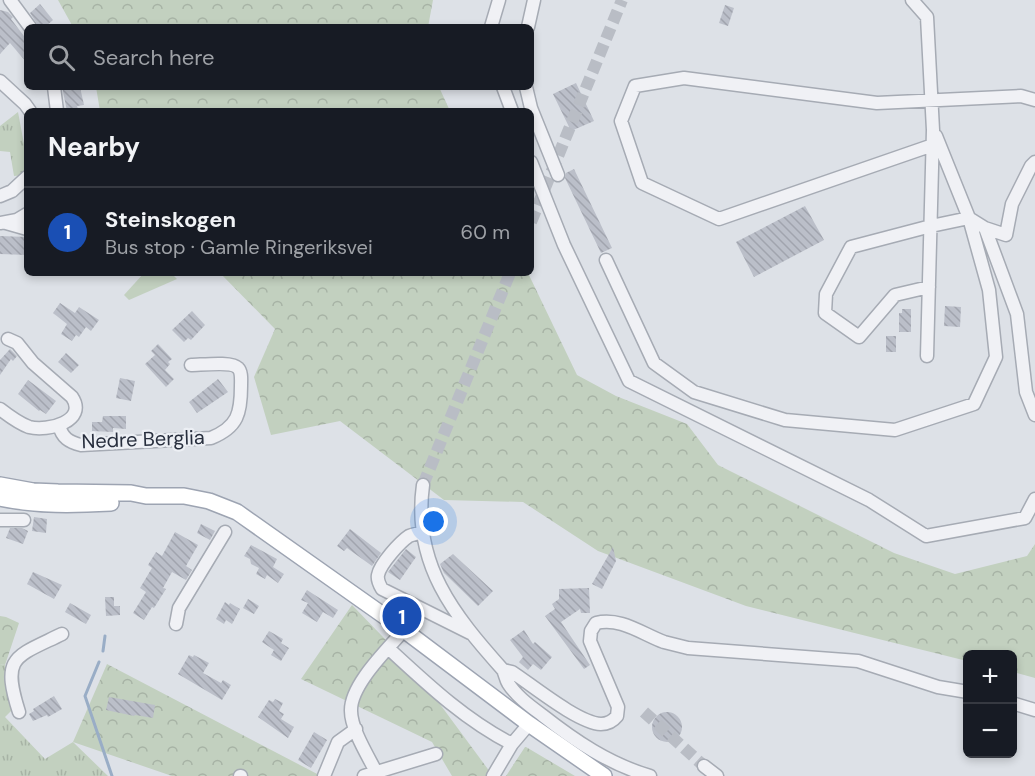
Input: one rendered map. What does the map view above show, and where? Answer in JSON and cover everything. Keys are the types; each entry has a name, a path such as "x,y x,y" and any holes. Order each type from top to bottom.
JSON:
{"main road":[{"path":"0,485 33,491 84,494 171,495 195,498 237,512 604,776"},
{"path":"0,498 63,505 132,501 146,496"}],"street":[{"path":"10,0 28,24"},
{"path":"492,24 499,0"},
{"path":"529,24 534,0"},
{"path":"912,0 927,17 932,102 933,145 927,356"},
{"path":"933,145 719,219 642,183 621,122 635,86 684,78 877,103 1021,96 1035,99"},
{"path":"0,81 27,108"},
{"path":"54,90 57,108"},
{"path":"504,90 511,108"},
{"path":"527,90 531,108"},
{"path":"534,115 558,175"},
{"path":"606,260 654,363 694,392 785,420 895,430 974,404 996,357 989,290 969,218 933,130"},
{"path":"929,287 895,295 859,337 825,313 826,294 851,247 969,218 985,228 1006,235 1012,204 1035,162"},
{"path":"534,170 564,245 629,381 869,500 926,536 1025,518 1035,499"},
{"path":"0,196 12,191 24,180"},
{"path":"3,222 17,220 24,216"},
{"path":"3,222 24,228"},
{"path":"985,228 1017,314 1026,392 1035,415"},
{"name":"Nedre Berglia","path":"0,409 29,427 49,428 59,425 74,415 77,404 64,389 33,363 17,343 8,339"},
{"name":"Nedre Berglia","path":"59,425 66,439 81,445 211,438 222,433 237,419 241,406 239,368 232,364 191,365"},
{"path":"423,485 421,502 424,532 434,577 472,635 503,670 508,684 526,703 569,736 614,763 650,776"},
{"path":"0,520 24,520"},
{"path":"176,624 179,608 225,532"},
{"path":"424,532 411,535 401,543 381,567 378,582 382,589 472,635"},
{"path":"503,670 512,672 565,708 591,721 601,724 612,722 617,716 618,707 590,641 591,631 596,623 607,620 665,642 688,648 858,661 938,687 963,691"},
{"path":"377,774 356,729 351,711 355,693 404,630"},
{"path":"19,712 10,686 12,668 20,654 62,634"},
{"path":"388,648 442,698 492,734 512,744"},
{"path":"1015,704 1035,710"},
{"path":"494,775 512,744 529,724"},
{"path":"324,776 338,742 356,729"},
{"path":"364,776 377,774 435,754"},
{"path":"704,766 717,776"}],"green space":[{"path":"58,0 433,0 429,24 71,24"},
{"path":"96,90 440,90 449,108 100,108"},
{"path":"18,112 24,144 24,175 14,176 10,152 0,151 0,126"},
{"path":"141,276 174,276 177,279 129,300 124,295"},
{"path":"223,276 529,276 577,375 616,396 687,424 718,465 894,553 955,574 1027,556 1035,544 1035,678 1017,673 1017,650 963,650 963,660 746,606 598,551 523,502 444,500 340,421 271,435 254,377 275,329"},
{"path":"352,605 414,669 493,776 452,776 432,742 301,679"},
{"path":"0,616 19,623 5,665 0,664"},
{"path":"0,664 5,665 6,687 14,708 5,717 45,759 73,742 108,776 0,776"},
{"path":"107,664 321,776 172,776 73,742"},
{"path":"526,747 575,776 506,776"}],"building":[{"path":"40,4 53,20 48,24 37,24 30,13"},
{"path":"725,5 734,8 728,26 719,23"},
{"path":"0,10 8,12 13,17 11,19 24,36 24,59 10,43 0,54"},
{"path":"576,83 594,121 571,131 553,94"},
{"path":"63,90 81,90 84,105 77,106 78,108 66,108"},
{"path":"574,169 612,248 601,253 565,178 566,173"},
{"path":"805,206 824,240 754,277 736,242"},
{"path":"0,236 24,237 24,255 0,254"},
{"path":"60,303 75,313 79,307 99,320 91,331 86,327 79,337 76,335 72,341 61,334 67,324 53,313"},
{"path":"945,306 961,307 960,327 944,326"},
{"path":"902,309 911,309 911,332 899,332 899,313 902,313"},
{"path":"192,311 205,325 191,340 188,338 184,342 172,330"},
{"path":"886,336 896,336 896,352 886,352"},
{"path":"158,344 172,359 165,370 174,379 166,387 145,364 155,355 151,351"},
{"path":"10,349 17,356 13,361 11,359 0,375 0,360"},
{"path":"66,353 79,365 71,373 58,362"},
{"path":"120,378 135,381 131,401 116,398"},
{"path":"218,379 228,392 197,413 189,402"},
{"path":"28,380 56,401 46,414 18,394"},
{"path":"103,416 126,416 126,429 113,428 113,432 92,431 92,422 102,422"},
{"path":"34,517 47,519 46,533 32,531"},
{"path":"201,524 215,531 210,540 197,533"},
{"path":"10,528 22,528 28,531 23,544 6,538"},
{"path":"350,529 381,553 372,566 347,548 344,551 337,546"},
{"path":"175,532 198,545 186,566 192,570 186,580 172,572 163,588 166,589 144,620 133,613 146,592 140,588 152,568 148,565 156,552 162,556"},
{"path":"251,545 277,559 273,567 284,574 278,583 267,575 265,579 256,574 259,568 251,564 250,559 244,556"},
{"path":"613,547 616,561 602,589 592,584"},
{"path":"406,549 416,557 400,580 388,572"},
{"path":"453,554 493,591 478,606 444,573 440,564"},
{"path":"33,572 62,585 54,599 27,584"},
{"path":"589,588 590,613 581,613 580,609 561,622 590,665 584,669 545,616 555,609 552,604 559,599 559,589"},
{"path":"307,590 338,610 333,618 323,612 317,622 302,613 308,603 301,600"},
{"path":"105,597 114,597 114,606 120,606 120,615 106,616"},
{"path":"248,599 259,606 254,614 243,608"},
{"path":"225,602 240,609 232,624 226,620 224,624 216,619"},
{"path":"70,603 91,615 86,624 65,612"},
{"path":"524,630 533,644 535,642 552,657 541,670 533,664 528,670 519,662 523,657 510,640"},
{"path":"269,631 283,639 281,643 289,648 281,661 271,655 274,650 262,642"},
{"path":"189,655 193,657 194,655 209,663 203,673 221,683 223,680 231,685 222,700 178,674"},
{"path":"54,696 62,709 48,717 47,715 33,721 29,714 34,711 33,709"},
{"path":"109,697 155,705 153,718 106,710"},
{"path":"275,699 283,703 279,711 284,714 281,719 294,727 288,738 258,717 269,700 273,702"},
{"path":"667,712 678,716 682,727 678,738 667,742 656,738 652,727 656,716"},
{"path":"314,732 327,740 311,768 298,760"}],"waterway":[{"path":"103,651 105,636"},
{"path":"99,662 85,696 112,776"}],"tunnel":[{"path":"534,215 622,0"},
{"path":"423,485 509,276"},
{"path":"644,712 704,766"}],"place":[{"name":"Steinskogen","path":"402,616"}]}
